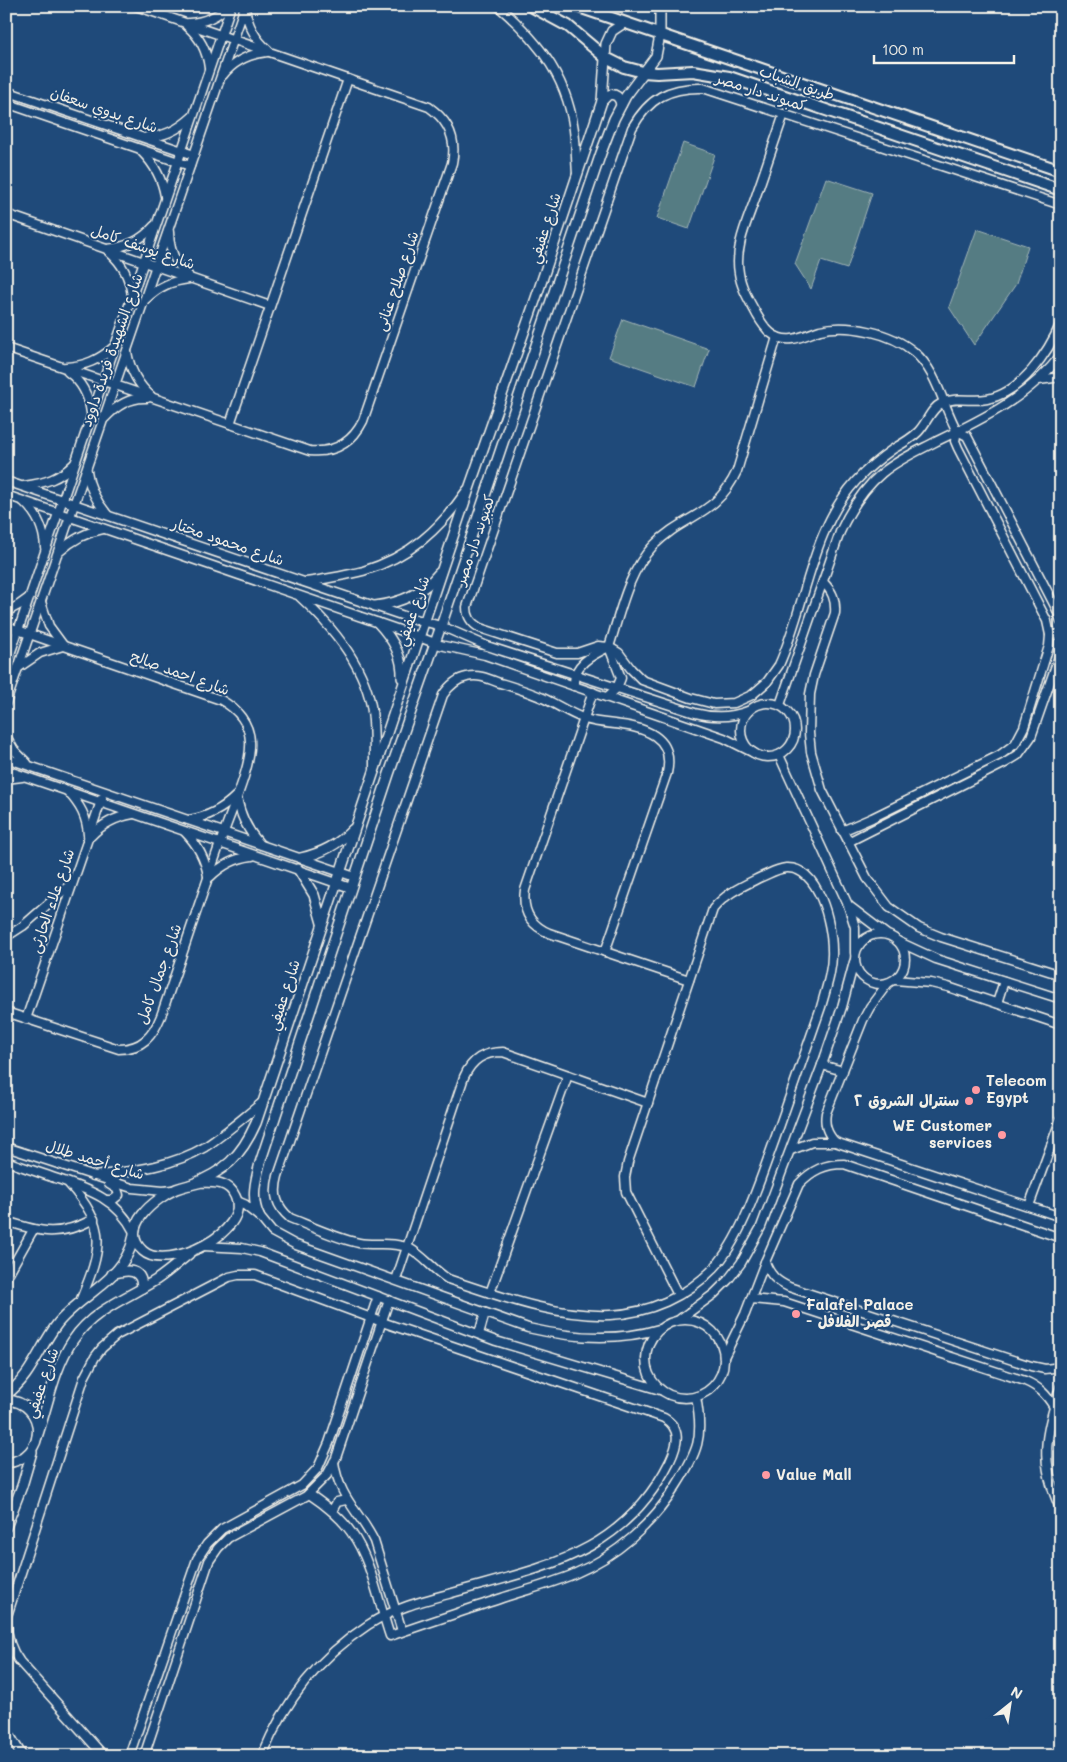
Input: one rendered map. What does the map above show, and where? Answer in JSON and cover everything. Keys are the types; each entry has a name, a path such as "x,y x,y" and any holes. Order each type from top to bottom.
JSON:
{"main road":[{"name":"طريق الشباب","path":"531,6 568,26 606,58 624,68 656,73 693,71 737,79 1061,190"},
{"name":"طريق الشباب","path":"576,6 1061,171"}],"street":[{"name":"شارع صلاح عنانى","path":"6,348 310,451 321,452 342,446 351,439 363,421 449,172 454,152 451,131 438,114 429,108 136,6"},
{"path":"184,23 206,20 229,6"},
{"name":"شارع الشهيدة فريدة داوود","path":"7,663 194,116 229,6"},
{"path":"245,6 246,16 252,31 261,44 269,51"},
{"name":"شارع الشهيدة فريدة داوود","path":"6,703 245,6"},
{"path":"498,6 542,50 554,70 571,114 575,138 577,175"},
{"name":"شارع عفيفي","path":"259,1216 254,1202 260,1164 351,888 601,154 614,119 631,88 656,56 660,35 660,6"},
{"path":"184,23 192,30 202,44 208,59 209,70"},
{"name":"شارع عفيفي","path":"190,1185 208,1178 224,1168 238,1155 248,1140 263,1102 339,871 470,486 522,340 602,101 605,51 608,37 618,26 624,23"},
{"path":"220,78 227,69 242,59 269,51"},
{"path":"230,424 348,79"},
{"name":"كمبوند دار مصر","path":"609,647 598,646 567,654 547,651 474,625 469,620 467,607 629,136 639,115 649,104 674,90 703,88 1061,205"},
{"name":"شارع بدوي سعفان","path":"6,91 194,155"},
{"path":"602,101 608,95 614,95 620,98 622,105"},
{"name":"شارع بدوي سعفان","path":"6,104 190,166"},
{"path":"784,114 742,238 738,263 743,287 764,327 777,337 784,339 797,338 820,330 834,328 864,331 887,337 906,346 922,360 957,431 955,441 958,448 1041,606 1050,635 1048,651 1024,727 1018,739 1010,748 1000,755 842,831"},
{"path":"140,137 155,137 170,133 183,126 194,116"},
{"path":"139,149 157,170 163,183 166,197"},
{"name":"شارع يوسف كامل","path":"6,214 270,306"},
{"path":"105,249 128,245 140,240 158,222"},
{"path":"169,226 171,250 176,261 191,278"},
{"path":"105,249 116,258 125,270 130,283 132,297"},
{"path":"144,302 153,292 164,285 177,280 191,278"},
{"path":"609,647 619,653 642,680 691,698 724,705 743,700 752,695 767,682 783,655 821,542 838,505 863,473 911,438 924,425 934,409 943,402 958,399 987,399 1005,392 1037,365 1061,323"},
{"path":"607,697 618,688 621,674 609,647 636,570 644,557 663,537 709,508 722,496 732,481 737,471 777,337"},
{"path":"522,340 536,344"},
{"path":"62,368 91,362 115,346"},
{"path":"127,350 132,372 145,391 154,398"},
{"path":"780,705 840,532 847,516 868,487 894,464 1001,407 1039,380 1061,355"},
{"path":"62,368 80,383 88,399 91,416"},
{"path":"1039,380 1061,377"},
{"path":"103,420 120,404 137,399 154,398"},
{"path":"957,431 967,436 1061,621"},
{"path":"24,487 47,482 58,477 76,462"},
{"path":"87,468 91,489 95,498 109,516"},
{"name":"شارع محمود مختار","path":"6,481 375,606 441,626 487,646 708,717 722,718 748,711"},
{"path":"305,582 361,571 383,564 403,554 439,526 470,486"},
{"name":"شارع محمود مختار","path":"6,495 435,643 485,654 724,738 754,753"},
{"path":"20,500 31,509 39,522 44,535 46,550"},
{"path":"58,553 74,539 84,534 105,529"},
{"path":"375,606 391,604 406,599 426,586 442,568"},
{"path":"823,582 834,596 835,613 814,675 810,694 809,733 811,752 822,790 842,831 874,888 889,907 908,922 941,937 1061,975"},
{"path":"297,594 319,614 335,633 349,653 360,674 368,696 373,719 374,770"},
{"path":"6,612 30,597"},
{"path":"18,668 40,653 64,646 49,626 41,601"},
{"path":"378,623 388,633 398,651 402,672 402,685"},
{"name":"شارع احمد صالح","path":"6,626 221,700 230,705 244,720 250,739 249,759 224,832"},
{"path":"1050,635 1061,634"},
{"path":"574,686 575,674 579,667 592,656 609,647"},
{"path":"848,842 1018,755 1031,737 1061,651"},
{"path":"605,952 667,773 669,763 667,752 662,743 654,736 634,728 584,718 538,696 478,676 468,676 458,680 449,686 443,695 278,1176 274,1195 277,1204 290,1218 354,1242 392,1244 407,1247 448,1279 517,1302 543,1308 608,1315 636,1312 663,1304 693,1287 714,1267 726,1251 758,1187 821,1007 829,978 833,951 829,920 813,882 797,870 777,869 730,892 720,899 713,909 625,1177 626,1192 678,1295"},
{"path":"593,692 525,890 526,912 539,929 689,980"},
{"path":"763,703 780,705 792,716 796,731 791,746 779,755 770,757 754,753 746,746 742,738 741,728 743,719 748,711 763,703"},
{"path":"6,736 14,750 31,766"},
{"path":"680,1320 714,1294 741,1263 761,1227 822,1064 842,1007 854,962 855,928 848,905 779,755"},
{"path":"6,758 355,877"},
{"path":"6,770 351,888"},
{"path":"6,779 26,777"},
{"path":"68,791 77,801 83,813 88,839"},
{"name":"شارع علاء الحارثى","path":"26,1019 104,791"},
{"path":"188,820 202,818 215,812 227,805 237,795"},
{"path":"237,795 239,809 244,822 261,845"},
{"path":"88,839 108,821 120,816 133,814"},
{"path":"301,858 331,847 355,827"},
{"path":"184,831 201,852 208,878"},
{"name":"شارع جمال كامل","path":"6,1012 112,1048 134,1048 146,1041 155,1030 161,1016 224,832"},
{"path":"208,878 230,861 243,857 257,856"},
{"path":"298,869 314,895 320,909 322,924"},
{"path":"6,937 23,926 74,881"},
{"path":"848,905 876,928 897,941 936,959 1061,999"},
{"path":"855,953 858,945 872,935 890,936"},
{"path":"835,1142 830,1136 825,1121 826,1113 870,1007 901,974 905,957 903,948 897,941"},
{"path":"854,962 857,971 870,983 880,985 892,982 931,983 1061,1025"},
{"path":"997,1004 1004,981"},
{"path":"396,1280 464,1077 468,1068 483,1054 503,1052 648,1103"},
{"path":"822,1064 843,1071"},
{"path":"490,1293 568,1075"},
{"path":"94,1176 141,1170 163,1165 184,1157 203,1148 222,1135 263,1102"},
{"path":"1029,1206 1061,1118"},
{"path":"791,1150 812,1142 835,1142 1061,1217"},
{"name":"شارع أحمد طلال","path":"6,1147 140,1189 163,1191 176,1189"},
{"name":"شارع أحمد طلال","path":"6,1161 88,1189 107,1200 128,1221 134,1233"},
{"path":"724,1357 736,1336 765,1262 799,1184 813,1171 831,1164 844,1164 1061,1238"},
{"path":"94,1176 118,1190 119,1196 116,1199 107,1200"},
{"path":"68,1182 87,1204 97,1231 97,1256 81,1299"},
{"path":"215,1182 222,1184 234,1193 237,1201 236,1217 232,1224 214,1240 203,1246 169,1257 156,1258 150,1256 139,1247 134,1233 136,1225 144,1212 164,1196 176,1189 190,1185 215,1182"},
{"path":"237,1201 245,1198 255,1187"},
{"path":"203,1246 242,1248 260,1252 479,1334 681,1398 696,1397 703,1394 714,1385 722,1372 724,1357 721,1343 707,1326 694,1320 680,1320 642,1334 620,1337 573,1336 528,1328 309,1250 272,1232 259,1216 237,1201"},
{"path":"6,1221 33,1230 49,1232 65,1231 94,1219"},
{"path":"6,1278 33,1230"},
{"name":"شارع عفيفي","path":"6,1395 26,1376 57,1324 81,1299 112,1274 130,1249 134,1233"},
{"name":"شارع عفيفي","path":"32,1450 38,1437 60,1366 73,1340 82,1328 94,1316 170,1271 193,1250"},
{"path":"765,1262 770,1273 778,1282 789,1287 1031,1366 1045,1369 1061,1367"},
{"path":"112,1274 128,1270 134,1272 142,1282 142,1288"},
{"path":"104,1756 20,1662 8,1640 7,1624 84,1378 94,1357 109,1341 126,1329 229,1277 255,1275 370,1318 664,1418 673,1425 678,1439 677,1448 665,1471 644,1501 620,1526 590,1547 549,1565 411,1604 383,1616 353,1636 312,1673 283,1713 262,1756"},
{"path":"130,1756 194,1565 207,1544 222,1529 302,1485 318,1468 329,1443 378,1296"},
{"path":"751,1299 784,1302 1025,1381 1038,1386 1054,1406"},
{"path":"144,1756 206,1569 214,1554 228,1538 309,1494 327,1475 334,1462 389,1300"},
{"path":"479,1334 485,1313"},
{"path":"659,1328 647,1348 645,1363 650,1378 660,1390"},
{"path":"1061,1387 1054,1406 1046,1451 1051,1487 1061,1509"},
{"path":"309,1494 332,1511 348,1528 362,1550 390,1636 574,1574 609,1556 640,1531 667,1502 688,1468 698,1445 700,1421 696,1397"},
{"path":"6,1400 18,1402 30,1410 37,1423 38,1437"},
{"path":"6,1463 21,1460 32,1450"},
{"path":"6,1527 22,1486 32,1450"},
{"path":"334,1462 346,1500 363,1522 374,1541 402,1631"},
{"path":"332,1511 337,1502 346,1500"},
{"path":"194,1565 206,1569"},
{"path":"6,1730 22,1756"}],"green space":[{"path":"683,143 715,154 689,229 657,218"},
{"path":"826,178 872,193 847,269 821,261 811,289 795,264"},
{"path":"977,229 1028,246 1016,284 974,345 949,307"},
{"path":"623,319 709,349 696,387 609,357"}],"place":[{"name":"Telecom Egypt","path":"976,1090"},
{"name":"سنترال الشروق ٢","path":"969,1101"},
{"name":"WE Customer services","path":"1002,1135"},
{"name":"Falafel Palace - قصر الفلافل","path":"796,1314"},
{"name":"Value Mall","path":"766,1475"}]}
